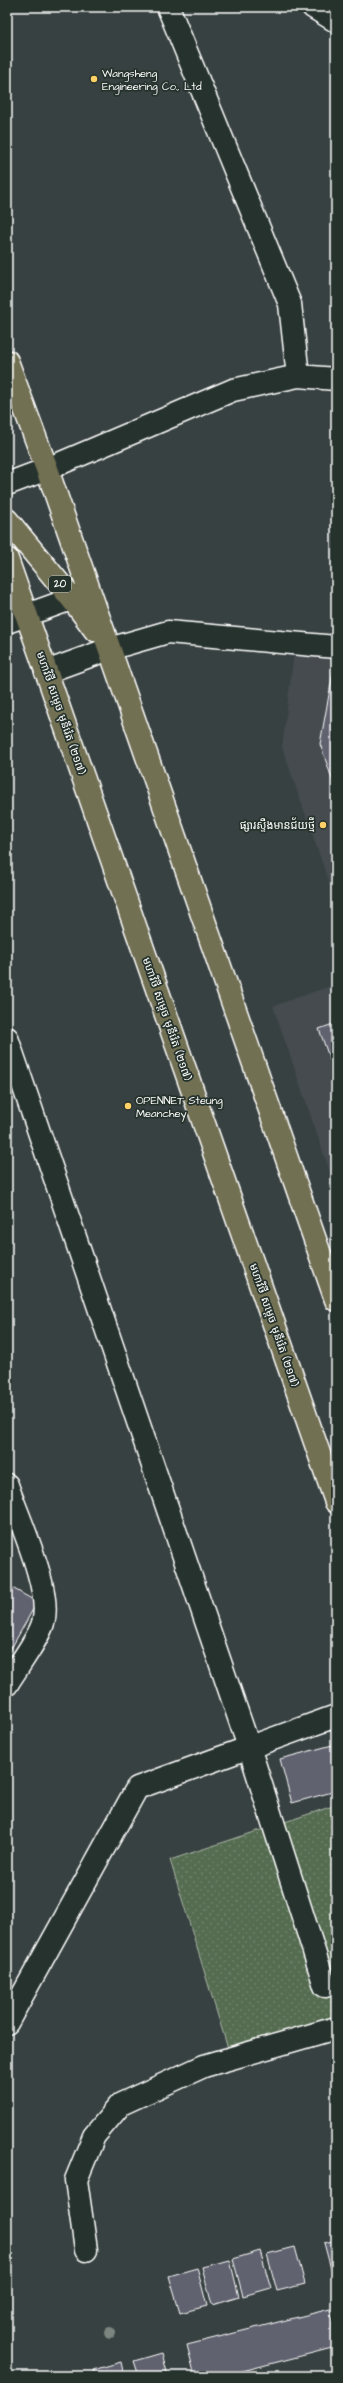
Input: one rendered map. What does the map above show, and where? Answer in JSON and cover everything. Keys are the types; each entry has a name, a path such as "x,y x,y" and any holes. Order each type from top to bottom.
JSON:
{"main road":[{"path":"7,361 47,470 81,596"},
{"name":"20","path":"7,520 81,596 109,649"},
{"name":"មហាវិថី សម្តេច មុនីរ៉េត (២១៧)","path":"7,559 17,619 46,672 336,1502"},
{"path":"109,649 336,1300"}],"street":[{"path":"168,7 290,304 298,376"},
{"path":"313,7 336,21"},
{"path":"7,484 47,470 233,390 298,376 336,379"},
{"path":"17,619 81,596"},
{"path":"46,672 109,649 168,632 336,647"},
{"path":"7,1038 249,1747 325,1986"},
{"path":"7,1485 43,1588 46,1608 43,1624 7,1684"},
{"path":"7,2023 137,1788 336,1716"},
{"path":"86,2250 76,2180 94,2136 121,2104 204,2066 336,2028"}],"shaded area":[{"name":"ផ្សារស្ទឹងមានជ័យថ្មី","path":"296,636 336,640 336,903 282,747"},
{"path":"336,984 336,1190 273,1006"}],"green space":[{"path":"336,1805 336,2018 229,2052 170,1860"}],"building":[{"path":"334,667 336,667 336,790 320,744"},
{"path":"336,1023 336,1077 319,1029"},
{"path":"7,1585 37,1602 7,1656"},
{"path":"336,1744 336,1791 292,1803 280,1759"},
{"path":"336,2240 336,2280 334,2280 324,2243"},
{"path":"295,2247 305,2284 277,2291 267,2254"},
{"path":"260,2251 271,2288 243,2296 233,2259"},
{"path":"230,2260 239,2297 212,2305 202,2267"},
{"path":"197,2268 207,2306 180,2313 169,2276"},
{"path":"330,2309 336,2335 336,2347 223,2376 195,2376 187,2345"},
{"path":"162,2353 168,2376 139,2376 134,2361"},
{"path":"121,2362 124,2376 94,2376 93,2370"}],"place":[{"name":"Wangsheng Engineering Co., Ltd","path":"94,79"},
{"name":"ផ្សារស្ទឹងមានជ័យថ្មី","path":"323,825"},
{"name":"OPENNET Steung Meanchey","path":"128,1106"}]}
